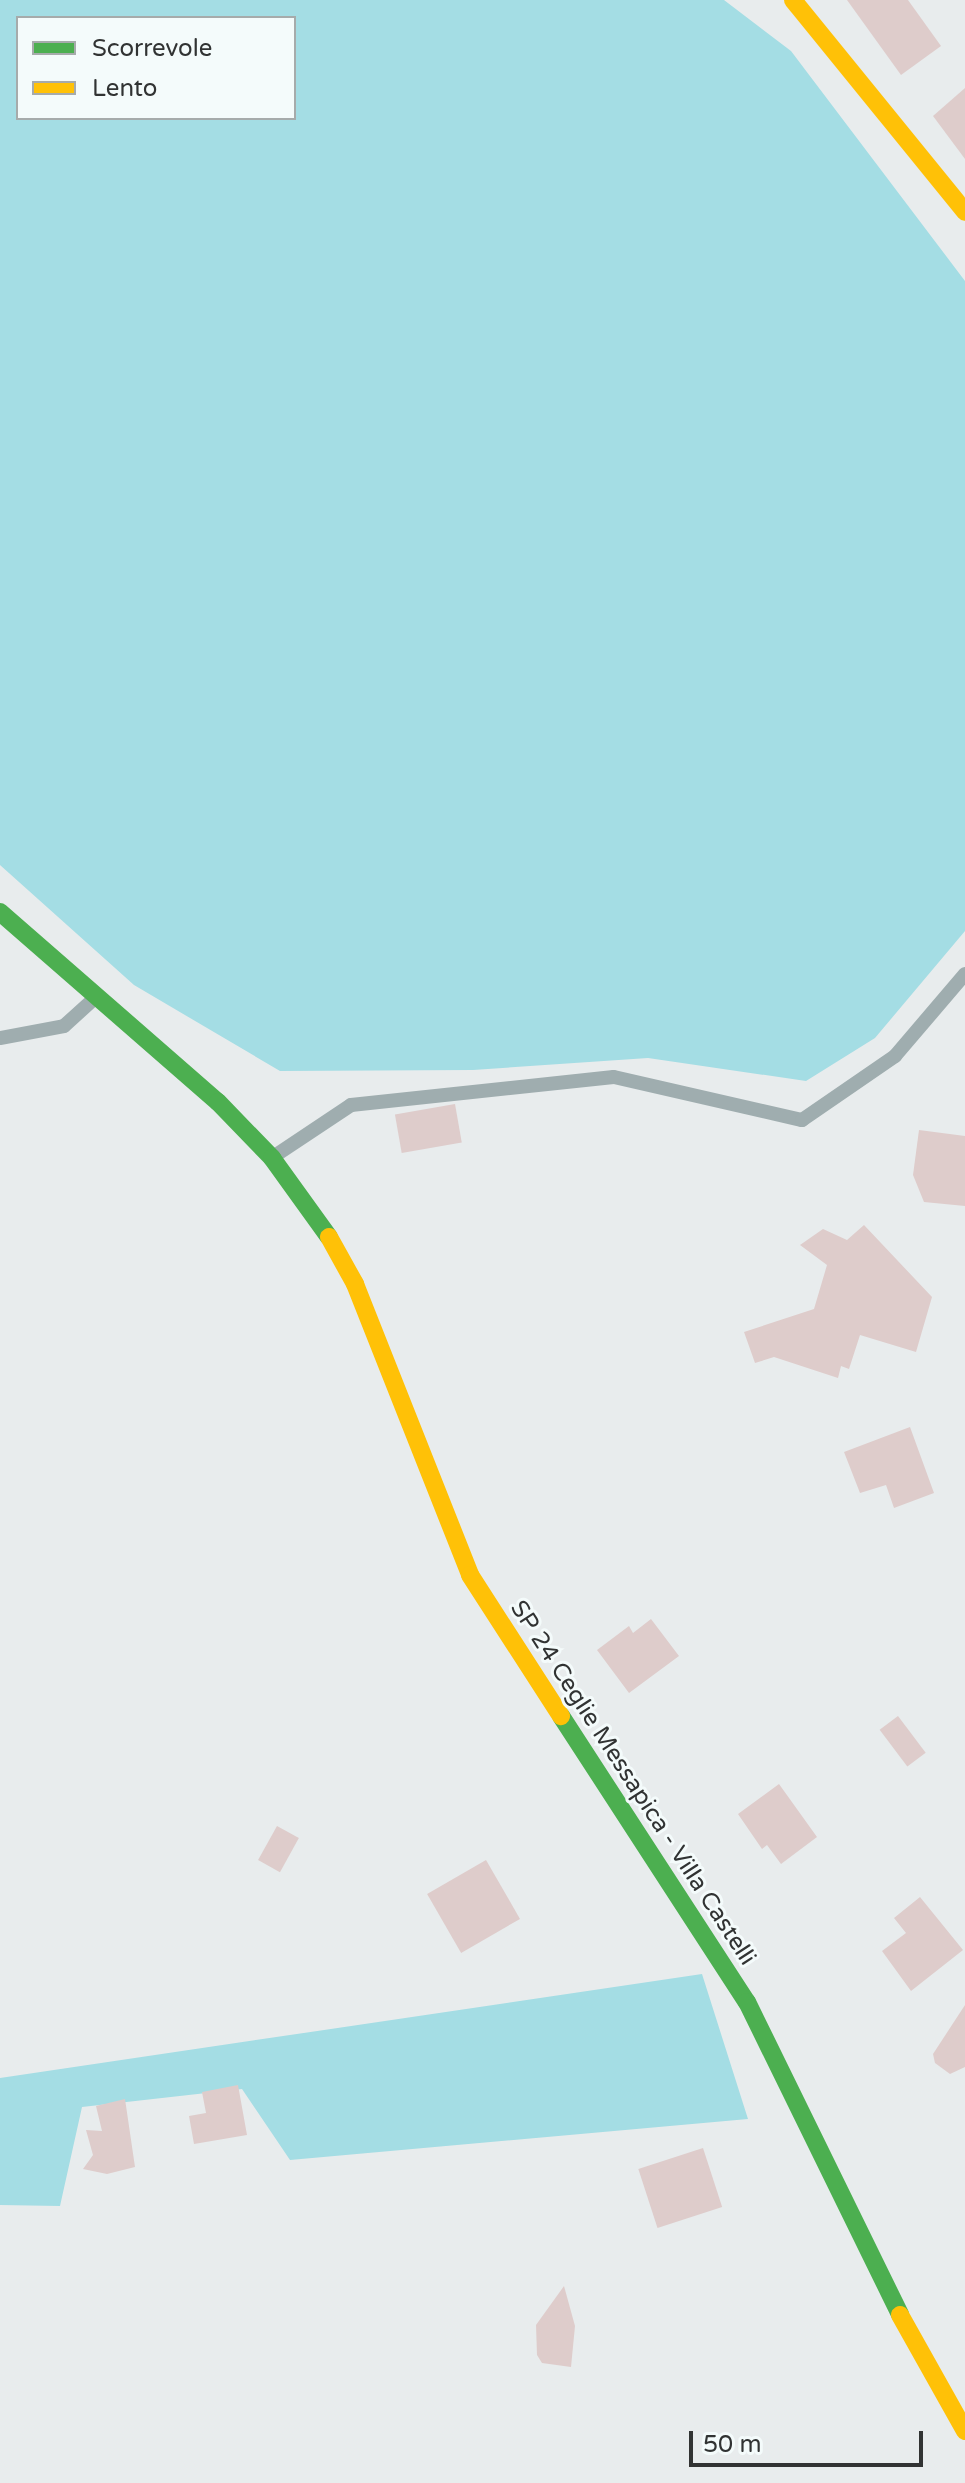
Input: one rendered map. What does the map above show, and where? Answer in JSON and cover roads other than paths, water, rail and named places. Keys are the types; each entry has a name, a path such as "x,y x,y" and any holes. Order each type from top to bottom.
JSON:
{"main road":[{"path":"793,0 965,212"},
{"name":"SP 24 Ceglie Messapica - Villa Castelli","path":"0,912 218,1102 272,1158 318,1218 355,1284 470,1575 747,2002 913,2342 965,2431"}],"lane":[{"path":"272,1158 351,1105 614,1077 802,1120 895,1056 965,974"},
{"path":"0,1038 64,1026 97,996"}]}
